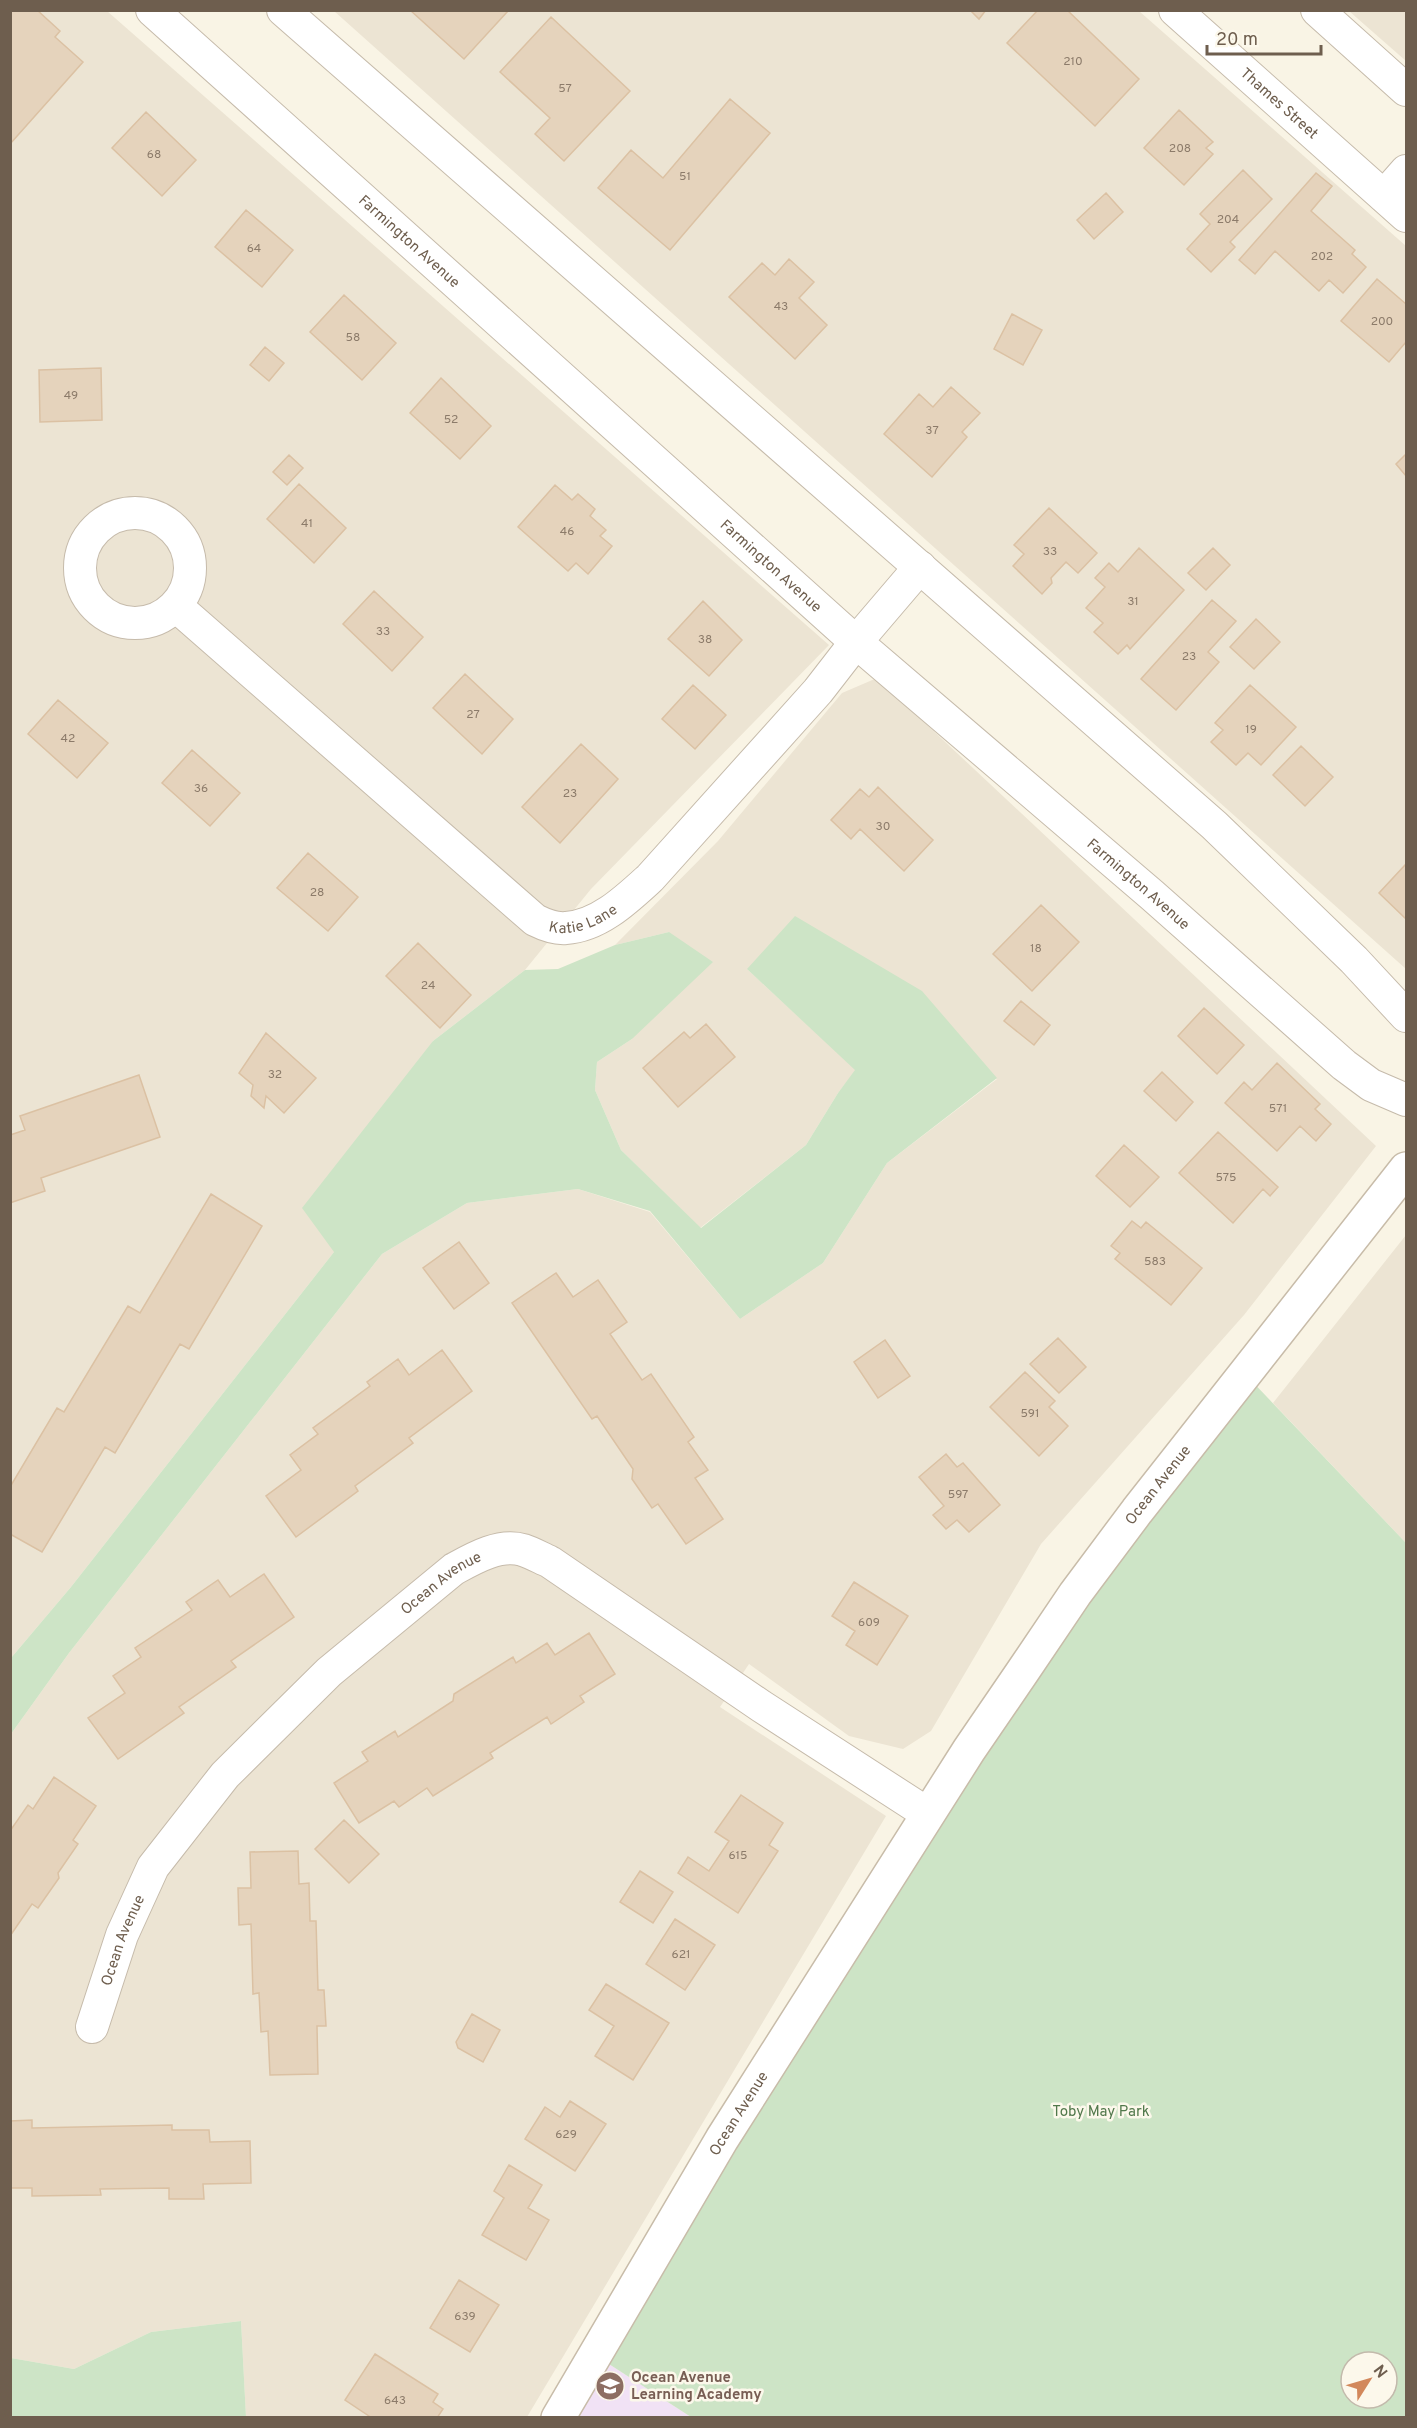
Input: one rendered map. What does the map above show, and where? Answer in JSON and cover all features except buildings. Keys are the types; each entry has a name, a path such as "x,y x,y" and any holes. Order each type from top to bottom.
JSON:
{"main road":[{"name":"Ocean Avenue","path":"558,2418 722,2139 928,1814 1075,1594 1137,1511 1407,1169"}],"street":[{"name":"Farmington Avenue","path":"152,10 856,642 1152,895 1344,1065 1371,1085 1407,1100"},
{"path":"283,10 651,335 920,567 1261,869 1354,960 1407,1016"},
{"name":"Thames Street","path":"1175,10 1395,206 1407,171"},
{"path":"1317,10 1407,90"},
{"name":"Katie Lane","path":"176,606 535,920 551,927 567,928 593,921 623,902 650,878 818,691 920,567"},
{"name":"Ocean Avenue","path":"92,2027 122,1935 153,1866 225,1775 329,1672 454,1569 474,1557 493,1551 520,1549 550,1562 760,1706 928,1814"}],"shaded area":[{"path":"11,11 107,11 829,645 591,889 525,970 433,1041 334,1252 71,1587 11,1658"},
{"path":"334,11 1139,11 1406,246 1406,969"},
{"path":"1349,11 1406,11 1406,61"},
{"path":"877,678 1376,1146 1244,1315 1041,1544 931,1731 903,1749 849,1736 749,1664 720,1707 886,1816 527,2417 246,2417 241,2321 151,2332 74,2369 11,2358 11,1734 69,1653 382,1254 467,1203 578,1189 650,1212 740,1319 823,1263 887,1163 997,1079 747,969 856,1070 838,1093 806,1145 700,1228 621,1150 595,1090 597,1062 632,1039 669,932 615,945 718,841 842,693"},
{"path":"1406,1235 1406,1543 1273,1403"},
{"name":"Ocean Avenue Learning Academy","path":"595,2355 691,2417 558,2418"}],"green space":[{"path":"795,916 922,991 997,1078 887,1163 823,1263 740,1319 650,1211 578,1189 467,1203 382,1254 69,1653 11,1734 11,1658 71,1587 334,1252 302,1208 433,1041 525,970 558,969 615,945 669,932 713,962 632,1039 597,1062 595,1090 621,1150 701,1228 806,1145 855,1070 747,969"},
{"name":"Toby May Park","path":"1246,1375 1406,1543 1406,2417 691,2417 595,2355 928,1814"},
{"path":"241,2321 246,2417 11,2417 11,2358 74,2369 151,2332"}],"place":[{"name":"Ocean Avenue Learning Academy","path":"610,2386"}]}
